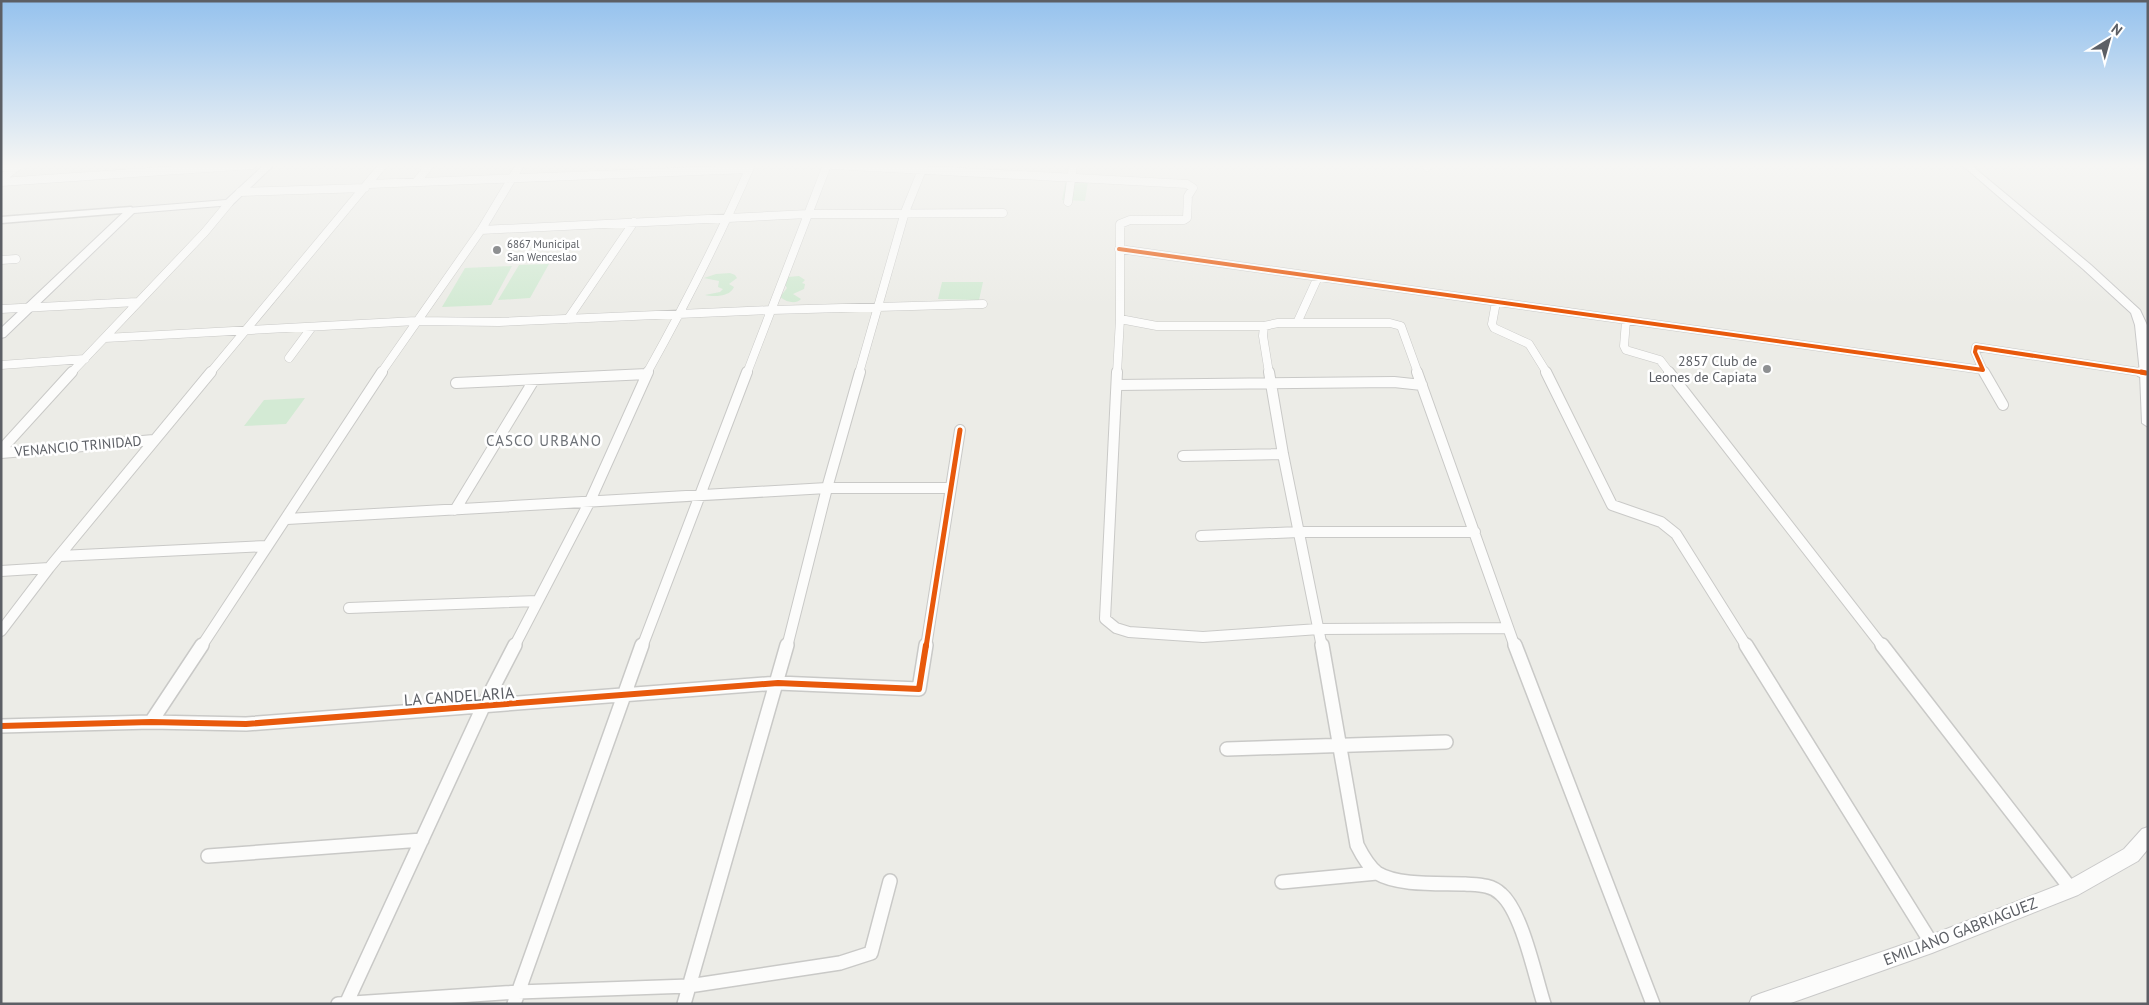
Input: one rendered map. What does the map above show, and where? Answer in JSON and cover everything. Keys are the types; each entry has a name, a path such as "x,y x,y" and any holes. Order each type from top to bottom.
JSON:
{"main road":[{"path":"1,335 129,212"},
{"path":"2022,212 2087,267 2136,312 2142,326 2146,360 2148,423"},
{"name":"EMILIANO GABRIAGUEZ","path":"1759,1004 1932,944 2071,889 2132,855 2148,835"}],"street":[{"path":"1,220 106,212"},
{"path":"1,452 222,212"},
{"path":"1,632 49,568 346,212"},
{"path":"151,722 267,546 287,519 416,321 492,212"},
{"path":"731,212 680,314 647,374 590,501 483,707 422,840 343,1003 516,998 689,986 840,964 871,953 890,881"},
{"path":"481,230 729,216 905,212 1003,213"},
{"path":"684,1004 778,683 827,488 905,212"},
{"path":"1187,212 1187,218 1176,221 1124,222 1120,224 1120,319 1105,619 1116,628 1129,632 1203,637 1319,629 1508,628"},
{"path":"516,998 623,696 808,214"},
{"path":"568,319 634,222"},
{"path":"1119,249 1983,370"},
{"path":"1,260 16,258"},
{"path":"1297,323 1318,277"},
{"path":"1,309 137,302"},
{"path":"1496,302 1494,328 1529,344 1548,375 1612,505 1626,512 1662,521 1672,527 1678,534 1932,944"},
{"path":"105,338 416,321 499,322 878,306 983,304"},
{"path":"1120,319 1157,326 1264,326 1278,323 1390,323 1401,326 1508,628 1642,981 1653,1004"},
{"path":"1626,321 1624,346 1626,350 1660,360 2071,889"},
{"path":"1264,326 1263,336 1270,383 1319,629 1357,845 1377,873 1393,880 1484,885 1495,889 1504,896 1514,912 1544,1004"},
{"path":"289,358 312,327"},
{"path":"2004,405 1983,370 1975,348 2146,373"},
{"path":"1,365 85,359"},
{"path":"456,383 647,374"},
{"path":"455,510 534,380"},
{"path":"1117,385 1394,382 1422,385"},
{"path":"287,519 827,488 950,488 960,430"},
{"name":"VENANCIO TRINIDAD","path":"1,452 154,440"},
{"path":"1183,456 1283,454"},
{"name":"LA CANDELARIA","path":"1,726 151,722 246,724 778,683 919,689 950,488"},
{"path":"1201,536 1299,532 1475,532"},
{"path":"60,556 267,546"},
{"path":"1,572 49,568"},
{"path":"349,608 538,601"},
{"path":"1227,749 1339,747 1446,742"},
{"path":"208,856 422,840"},
{"path":"1282,882 1377,873"}],"green space":[{"path":"549,264 530,298 498,300 519,265"},
{"path":"512,266 491,305 442,307 465,268"},
{"path":"730,273 737,278 729,284 734,287 729,293 721,296 705,295 720,292 723,289 718,287 719,281 704,278 716,274"},
{"path":"799,276 805,280 802,283 805,284 804,289 793,294 801,299 797,302 792,302 780,297 787,288 785,285 788,277"},
{"path":"942,282 983,282 979,300 938,299"},
{"path":"305,398 286,424 244,426 264,400"}],"cycle path":[{"path":"1119,249 1983,370 1975,352 1976,347 2146,373"},
{"path":"1,726 151,722 246,724 778,683 919,689 960,430"}],"place":[{"name":"6867 Municipal San Wenceslao","path":"497,250"},
{"name":"2857 Club de Leones de Capiata","path":"1767,369"}],"district":[{"name":"CASCO URBANO","path":"544,441"}]}
